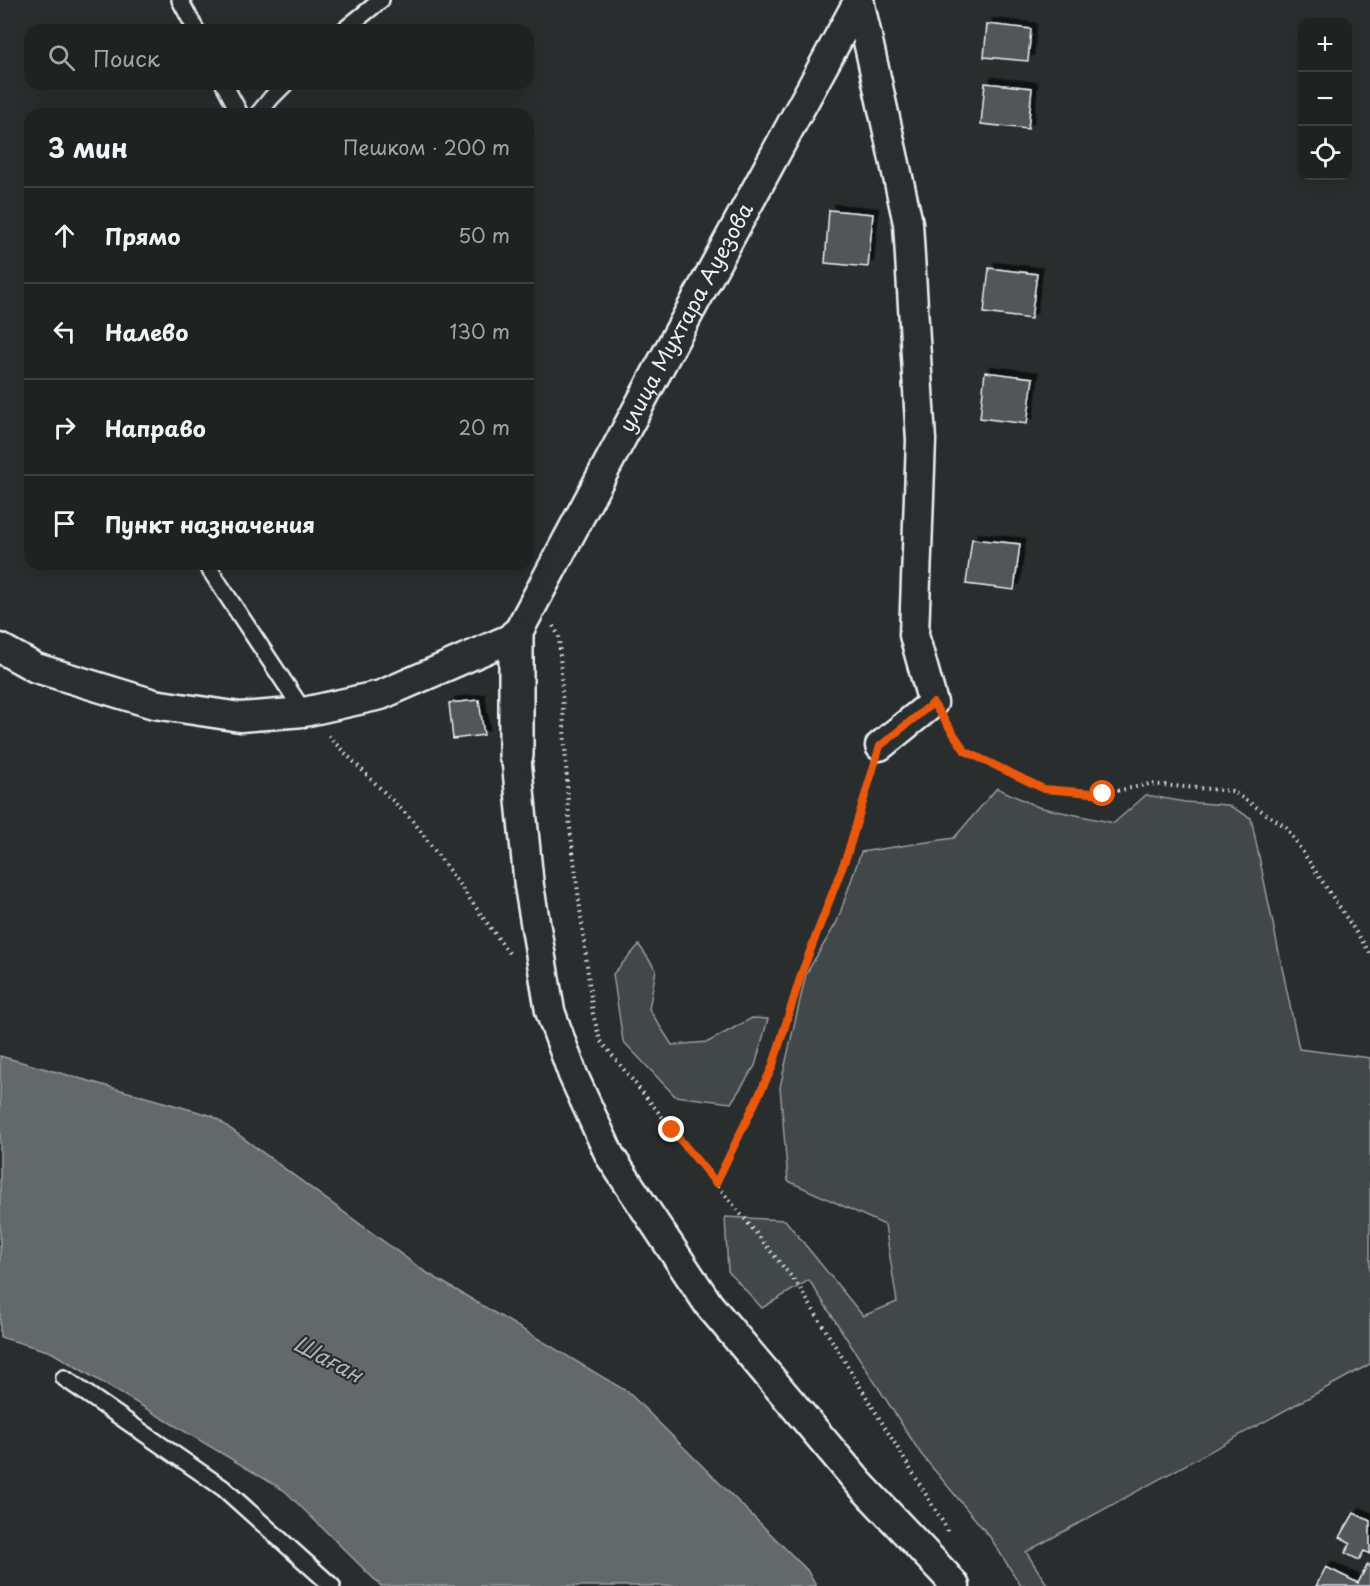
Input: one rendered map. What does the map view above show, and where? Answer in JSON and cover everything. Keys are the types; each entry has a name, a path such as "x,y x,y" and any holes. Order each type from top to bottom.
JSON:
{"street":[{"name":"улица Мухтара Ауезова","path":"516,636 859,0"},
{"path":"859,0 908,223 921,440 914,635 933,703 880,746"},
{"path":"0,648 36,668 154,704 240,717 304,712 381,695 516,636 516,755 529,886 550,1011 573,1075 610,1156 709,1305 859,1483 950,1580"}],"lane":[{"path":"180,0 193,24"},
{"path":"351,24 381,0"},
{"path":"227,90 237,108"},
{"path":"263,108 279,90"},
{"path":"210,570 304,712"},
{"path":"64,1378 223,1488 332,1586"}],"path":[{"path":"559,636 569,819 592,1014 600,1040 798,1285 947,1529 950,1580"},
{"path":"933,703 965,751 1044,789 1103,794 1149,784 1232,791 1286,827 1370,953"},
{"path":"304,712 414,822 516,963"},
{"path":"716,1183 772,1068 802,972 847,855 880,746"}],"shaded area":[{"path":"997,788 1038,807 1114,823 1146,795 1185,802 1228,805 1251,818 1299,1049 1370,1058 1370,1364 1026,1552 1048,1586 1021,1586 990,1537 921,1454 809,1280 762,1308 728,1271 725,1217 785,1220 863,1316 897,1302 885,1225 788,1181 780,1087 806,974 837,922 861,852 954,838"},
{"path":"639,945 656,970 649,1009 672,1045 708,1042 752,1018 768,1019 755,1066 731,1103 675,1096 623,1041 613,974"}],"water":[{"name":"Шаған","path":"0,1056 213,1116 424,1271 628,1392 807,1570 816,1586 381,1586 285,1491 51,1352 0,1337"}],"building":[{"path":"987,24 1031,29 1028,61 984,57"},
{"path":"985,83 1032,88 1028,129 981,124"},
{"path":"829,210 873,214 868,267 825,263"},
{"path":"989,268 1037,274 1031,319 984,313"},
{"path":"985,372 1033,378 1027,424 980,418"},
{"path":"972,539 1020,544 1014,590 966,584"},
{"path":"479,700 484,735 453,739 449,703"},
{"path":"1354,1513 1370,1521 1370,1554 1364,1551 1359,1560 1345,1553 1351,1543 1340,1537"},
{"path":"1368,1564 1370,1566 1370,1586 1316,1586 1326,1567 1358,1583"}],"route":[{"path":"672,1130 716,1183 772,1068 802,972 847,855 880,746 933,703 965,751 1044,789 1103,794"}]}
